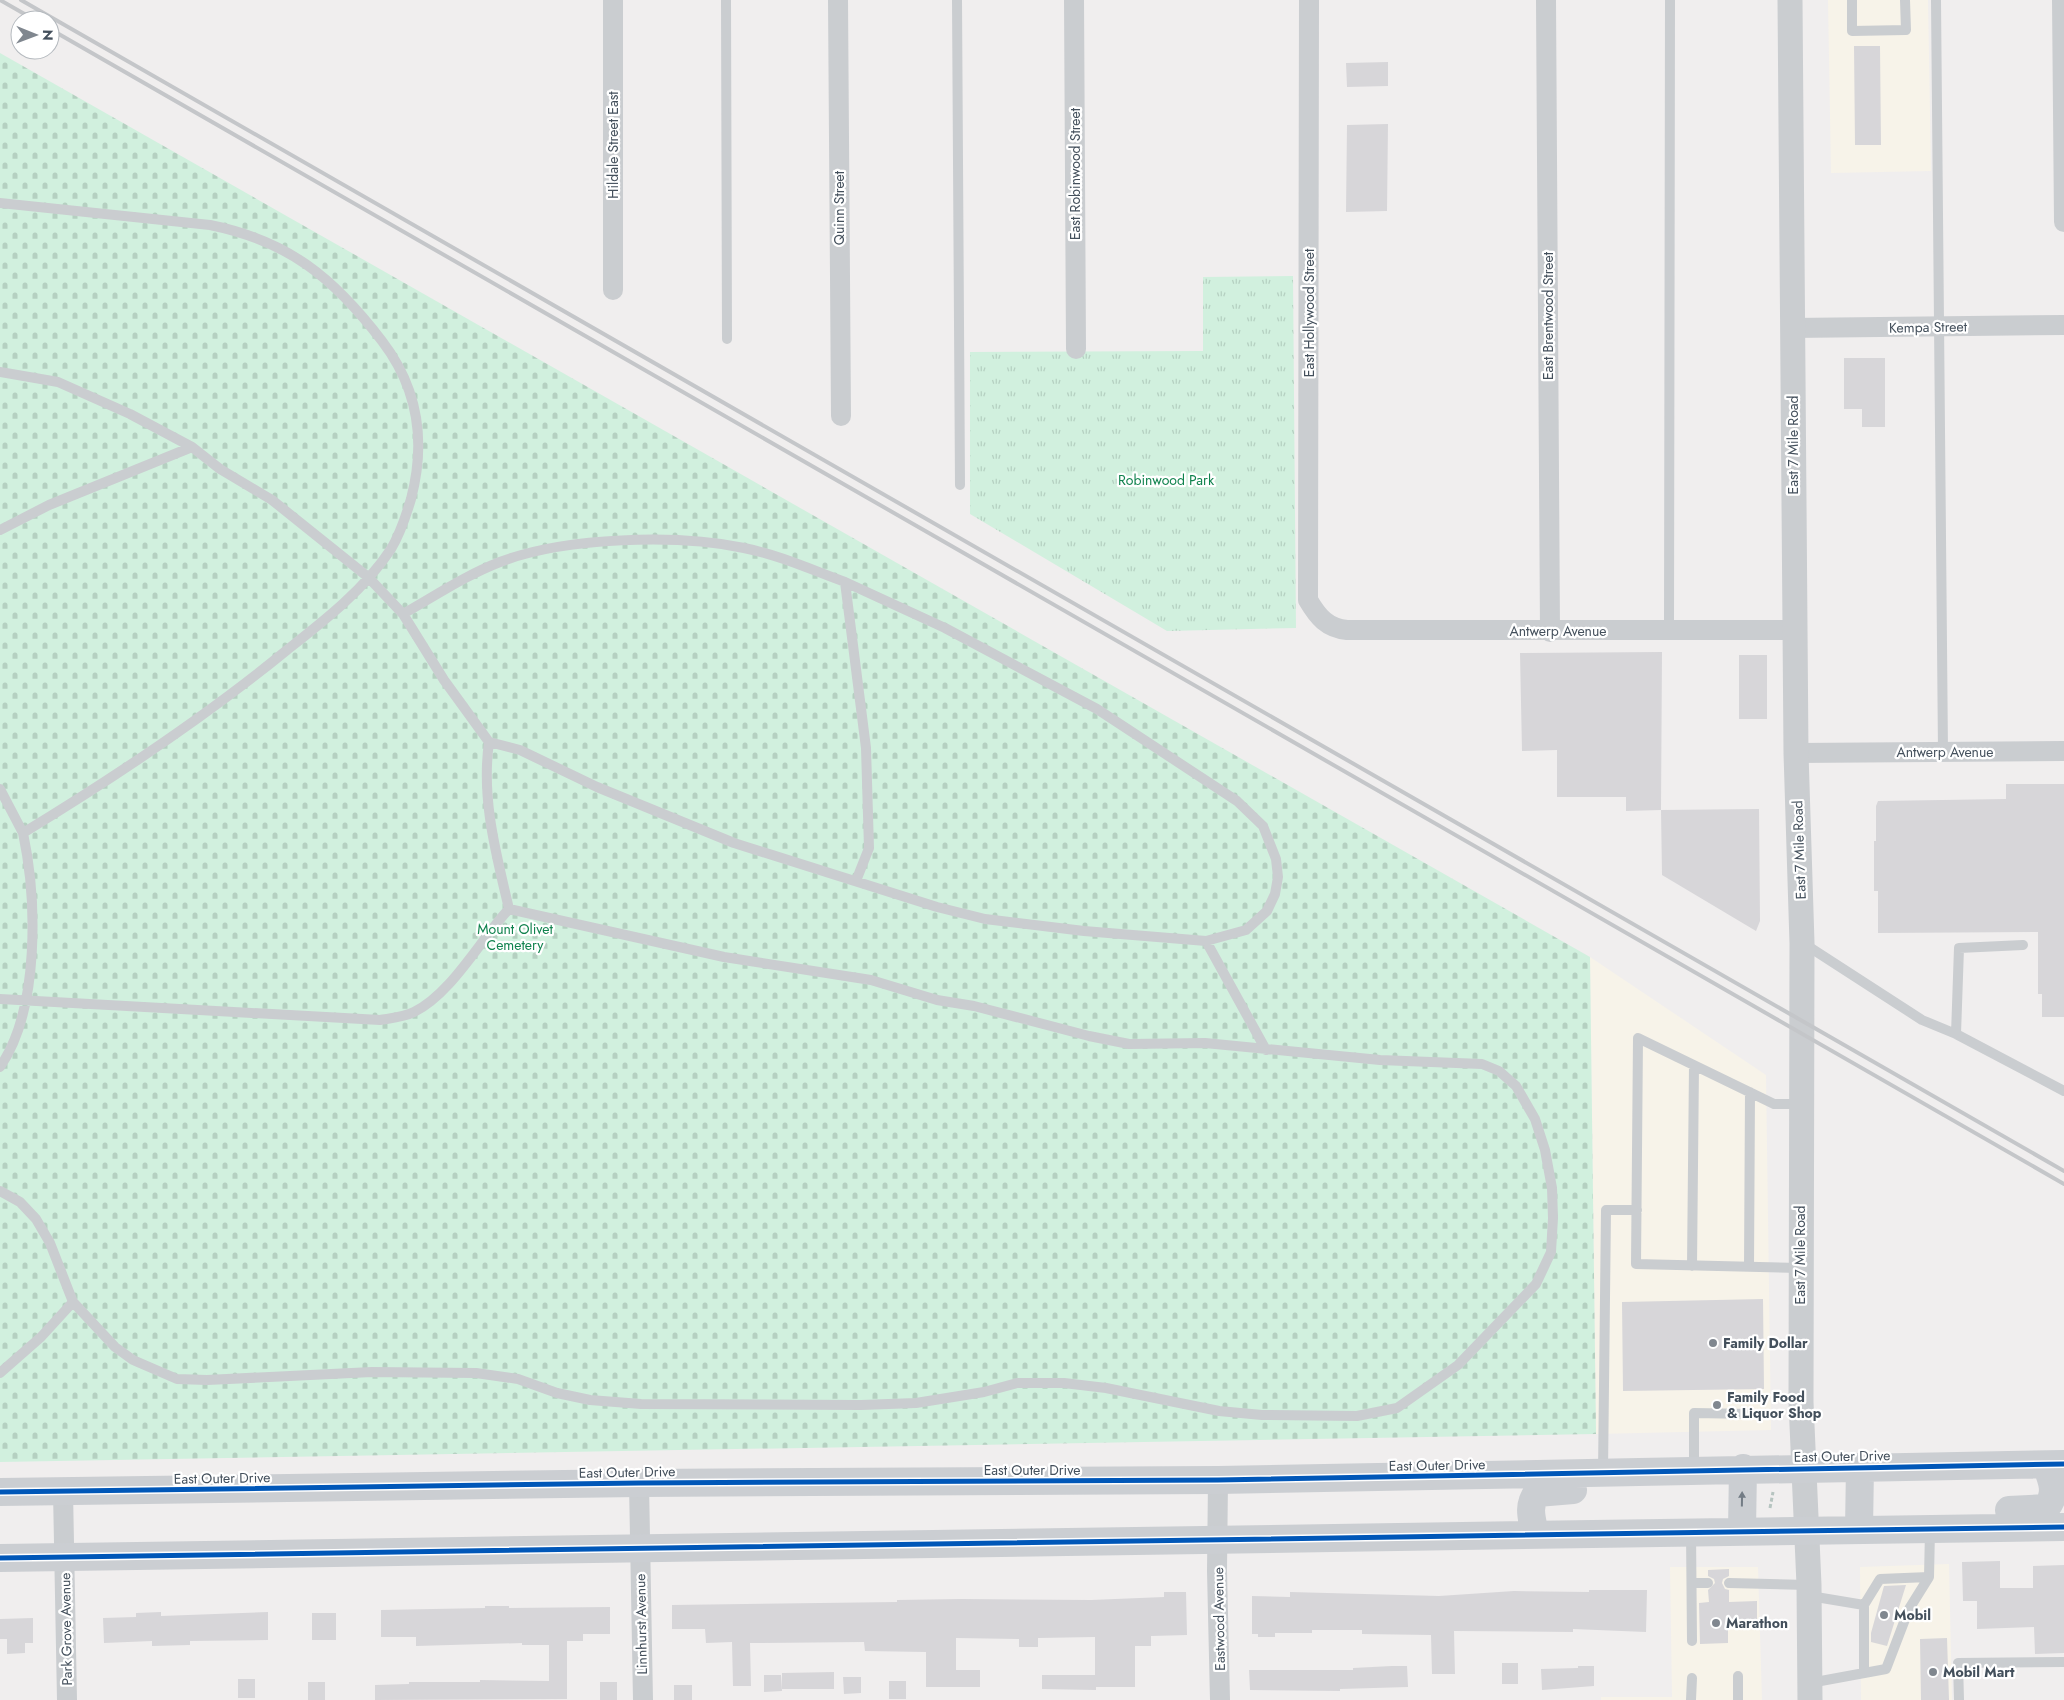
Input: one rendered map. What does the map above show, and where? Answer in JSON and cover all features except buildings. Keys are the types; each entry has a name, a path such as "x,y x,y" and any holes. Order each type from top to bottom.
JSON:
{"main road":[{"name":"East Outer Drive","path":"0,1492 639,1483 1218,1480 1603,1473 1743,1468 2055,1464"},
{"path":"1930,1529 1950,1512 2046,1508 2052,1501 2055,1464"},
{"path":"1742,1531 1743,1468"},
{"path":"1860,1468 1860,1530"},
{"path":"1535,1534 1530,1509 1532,1499 1537,1493 1545,1490 1636,1488 1690,1470"},
{"path":"0,1558 1691,1531 2064,1527"}],"street":[{"name":"Hildale Street East","path":"613,0 614,290"},
{"name":"Quinn Street","path":"838,0 841,416"},
{"name":"East Robinwood Street","path":"1074,0 1076,349"},
{"name":"East Hollywood Street","path":"1309,0 1308,600 1324,621"},
{"name":"East Brentwood Street","path":"1546,0 1550,632"},
{"name":"East 7 Mile Road","path":"1790,0 1796,754 1802,943 1800,1402 1809,1591 1810,1691"},
{"path":"2062,0 2064,222"},
{"name":"Kempa Street","path":"1792,328 2064,325"},
{"name":"Antwerp Avenue","path":"1324,621 1336,629 1347,630 1550,632 1795,630"},
{"name":"Antwerp Avenue","path":"1796,754 2064,751"},
{"name":"Eastwood Avenue","path":"1218,1480 1220,1700"},
{"name":"Linnhurst Avenue","path":"639,1483 643,1700"},
{"name":"Park Grove Avenue","path":"63,1491 67,1700"}],"lane":[{"path":"726,0 727,338"},
{"path":"957,0 960,485"},
{"path":"1669,631 1670,0"},
{"path":"1852,0 1852,31 1906,30 1905,0"},
{"path":"1936,0 1943,752"},
{"path":"0,203 210,225 242,232 297,258 327,279 366,319 402,369 418,420 419,454 415,482 406,517 391,548 368,577 323,621 247,683 158,748 23,833"},
{"path":"0,372 58,382 130,414 192,447 220,469 272,500 368,577 403,614 444,680 489,742 520,750 597,787 734,843 937,907 985,919 1084,931 1206,941 1246,930 1267,911 1275,894 1278,877 1276,859 1263,826 1250,812 1097,709 945,628 845,582 745,548 685,540 625,541 557,548 501,562 452,586 403,614"},
{"path":"0,530 49,505 192,447"},
{"path":"845,582 866,748 869,848 856,881"},
{"path":"489,742 485,768 487,806 509,909"},
{"path":"0,789 23,833 30,863 33,924 31,964 17,1032 0,1067"},
{"path":"0,999 380,1020 400,1017 415,1011 438,995 460,970 488,931 509,909"},
{"path":"0,1190 20,1202 36,1219 50,1244 73,1302 115,1347 133,1360 176,1379 207,1380 372,1372 476,1373 518,1379 557,1393 598,1400 641,1404 852,1405 916,1403 984,1392 1017,1383 1064,1383 1106,1388 1220,1411 1262,1415 1357,1416 1397,1408 1458,1365 1536,1284 1551,1252 1553,1218 1548,1169 1535,1119 1516,1086 1499,1071 1482,1064 1380,1060 1204,1043 1121,1042 1088,1036 974,1006 937,1000 871,980 724,957 509,909"},
{"path":"1206,941 1266,1050"},
{"path":"1802,943 1922,1020 1956,1034 2064,1091"},
{"path":"1956,1034 1959,948 2023,945"},
{"path":"1800,1268 1636,1264 1638,1038 1774,1104 1801,1104"},
{"path":"1692,1266 1694,1065"},
{"path":"1749,1267 1750,1092"},
{"path":"1603,1473 1606,1210 1637,1210"},
{"path":"0,1373 41,1336 73,1302"},
{"path":"1690,1470 1694,1413 1752,1414"},
{"path":"1810,1691 1864,1673 1886,1669 1904,1608 1928,1577 1930,1529"},
{"path":"1691,1531 1692,1641"},
{"path":"1864,1673 1869,1623 1866,1601 1880,1579 1928,1577"},
{"path":"1692,1583 1708,1583"},
{"path":"1730,1583 1809,1591 1866,1601 1880,1600"},
{"path":"1959,1700 1958,1662 2064,1662"},
{"path":"1738,1676 1738,1700"},
{"path":"1691,1700 1692,1678"}],"path":[{"path":"1769,1516 1774,1484"}],"shaded area":[{"path":"1828,0 1928,0 1931,171 1831,173"},
{"path":"1590,957 1766,1075 1771,1430 1596,1434"},
{"path":"1949,1564 1952,1700 1861,1700 1860,1567"},
{"path":"1670,1567 1758,1567 1762,1700 1601,1700 1601,1697 1672,1697"}],"green space":[{"name":"Mount Olivet Cemetery","path":"0,53 1590,957 1596,1434 0,1462"},
{"name":"Robinwood Park","path":"1293,276 1296,628 1167,631 970,514 970,352 1203,351 1203,277"}],"railway":[{"path":"0,0 18,10"},
{"path":"21,0 2064,1171"},
{"path":"60,35 2064,1184"}],"cycle path":[{"path":"0,1492 639,1483 1218,1480 2064,1464"},
{"path":"0,1558 2064,1527"}],"place":[{"name":"Family Dollar","path":"1713,1343"},
{"name":"Family Food & Liquor Shop","path":"1717,1405"},
{"name":"Mobil","path":"1884,1615"},
{"name":"Marathon","path":"1716,1623"},
{"name":"Mobil Mart","path":"1933,1672"}]}
